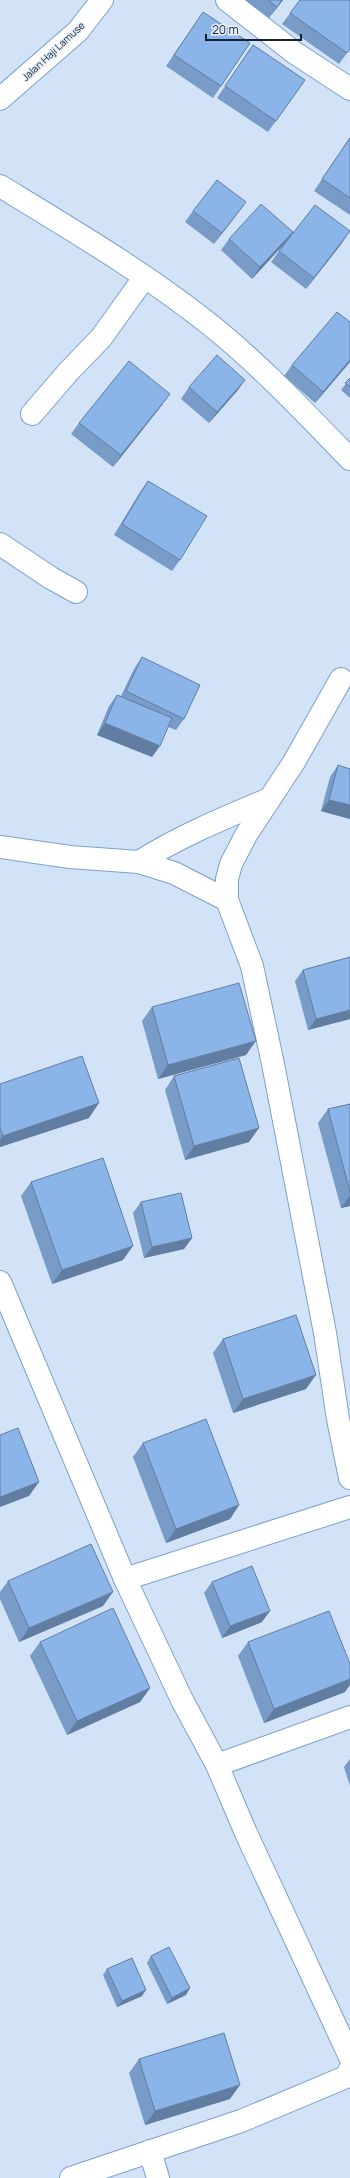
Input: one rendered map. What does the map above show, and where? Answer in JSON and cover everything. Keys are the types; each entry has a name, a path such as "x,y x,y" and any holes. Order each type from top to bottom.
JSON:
{"street":[{"name":"Jalan Haji Lamuse","path":"0,99 78,31 102,0"},
{"path":"227,0 295,53 350,89"},
{"path":"0,186 144,278 220,332 284,391 350,459"},
{"path":"32,414 100,338 144,278"},
{"path":"0,544 51,578 76,592"},
{"path":"341,679 294,762 269,800 231,864 227,879 227,900 252,966 274,1064 325,1333 338,1419 350,1478"},
{"path":"139,862 169,843 189,833 269,800"},
{"path":"0,847 70,857 139,862 174,873 227,900"},
{"path":"0,1282 125,1579 182,1700 217,1765 249,1840 350,2057"},
{"path":"125,1579 350,1507"},
{"path":"217,1765 350,1717"},
{"path":"71,2178 241,2121 346,2078 350,2069"},
{"path":"150,2151 158,2178"}],"building":[{"path":"268,0 282,0 277,7"},
{"path":"300,0 350,0 350,49 347,53 290,13"},
{"path":"203,12 250,43 221,86 174,55"},
{"path":"253,45 305,80 276,121 225,86"},
{"path":"350,138 350,198 322,179"},
{"path":"217,180 246,202 222,233 193,211"},
{"path":"261,204 293,232 260,267 229,239"},
{"path":"315,205 350,231 314,278 279,251"},
{"path":"337,312 350,322 350,360 323,392 292,365"},
{"path":"217,355 245,380 217,412 189,387"},
{"path":"129,361 170,394 121,455 79,423"},
{"path":"350,378 350,387 345,383"},
{"path":"148,481 207,516 180,560 122,524"},
{"path":"142,657 200,685 184,719 126,691"},
{"path":"117,695 172,718 160,746 105,723"},
{"path":"338,765 350,769 350,805 329,800"},
{"path":"350,957 350,1010 316,1019 303,970"},
{"path":"239,983 256,1041 168,1065 152,1007"},
{"path":"82,1056 99,1103 3,1136 0,1127 0,1084"},
{"path":"239,1058 259,1128 194,1146 174,1076"},
{"path":"350,1104 350,1192 328,1109"},
{"path":"103,1158 133,1246 62,1270 31,1182"},
{"path":"181,1193 192,1238 152,1247 141,1202"},
{"path":"296,1315 316,1375 243,1399 223,1339"},
{"path":"206,1419 239,1505 176,1529 143,1443"},
{"path":"18,1428 39,1482 0,1497 0,1435"},
{"path":"91,1544 113,1592 29,1628 8,1581"},
{"path":"252,1566 270,1611 230,1626 212,1582"},
{"path":"113,1608 150,1688 77,1721 40,1642"},
{"path":"329,1611 350,1664 350,1679 274,1709 248,1642"},
{"path":"169,1947 190,1988 172,1998 151,1956"},
{"path":"132,1958 146,1990 122,2001 107,1969"},
{"path":"224,2033 240,2085 155,2111 139,2059"}]}
